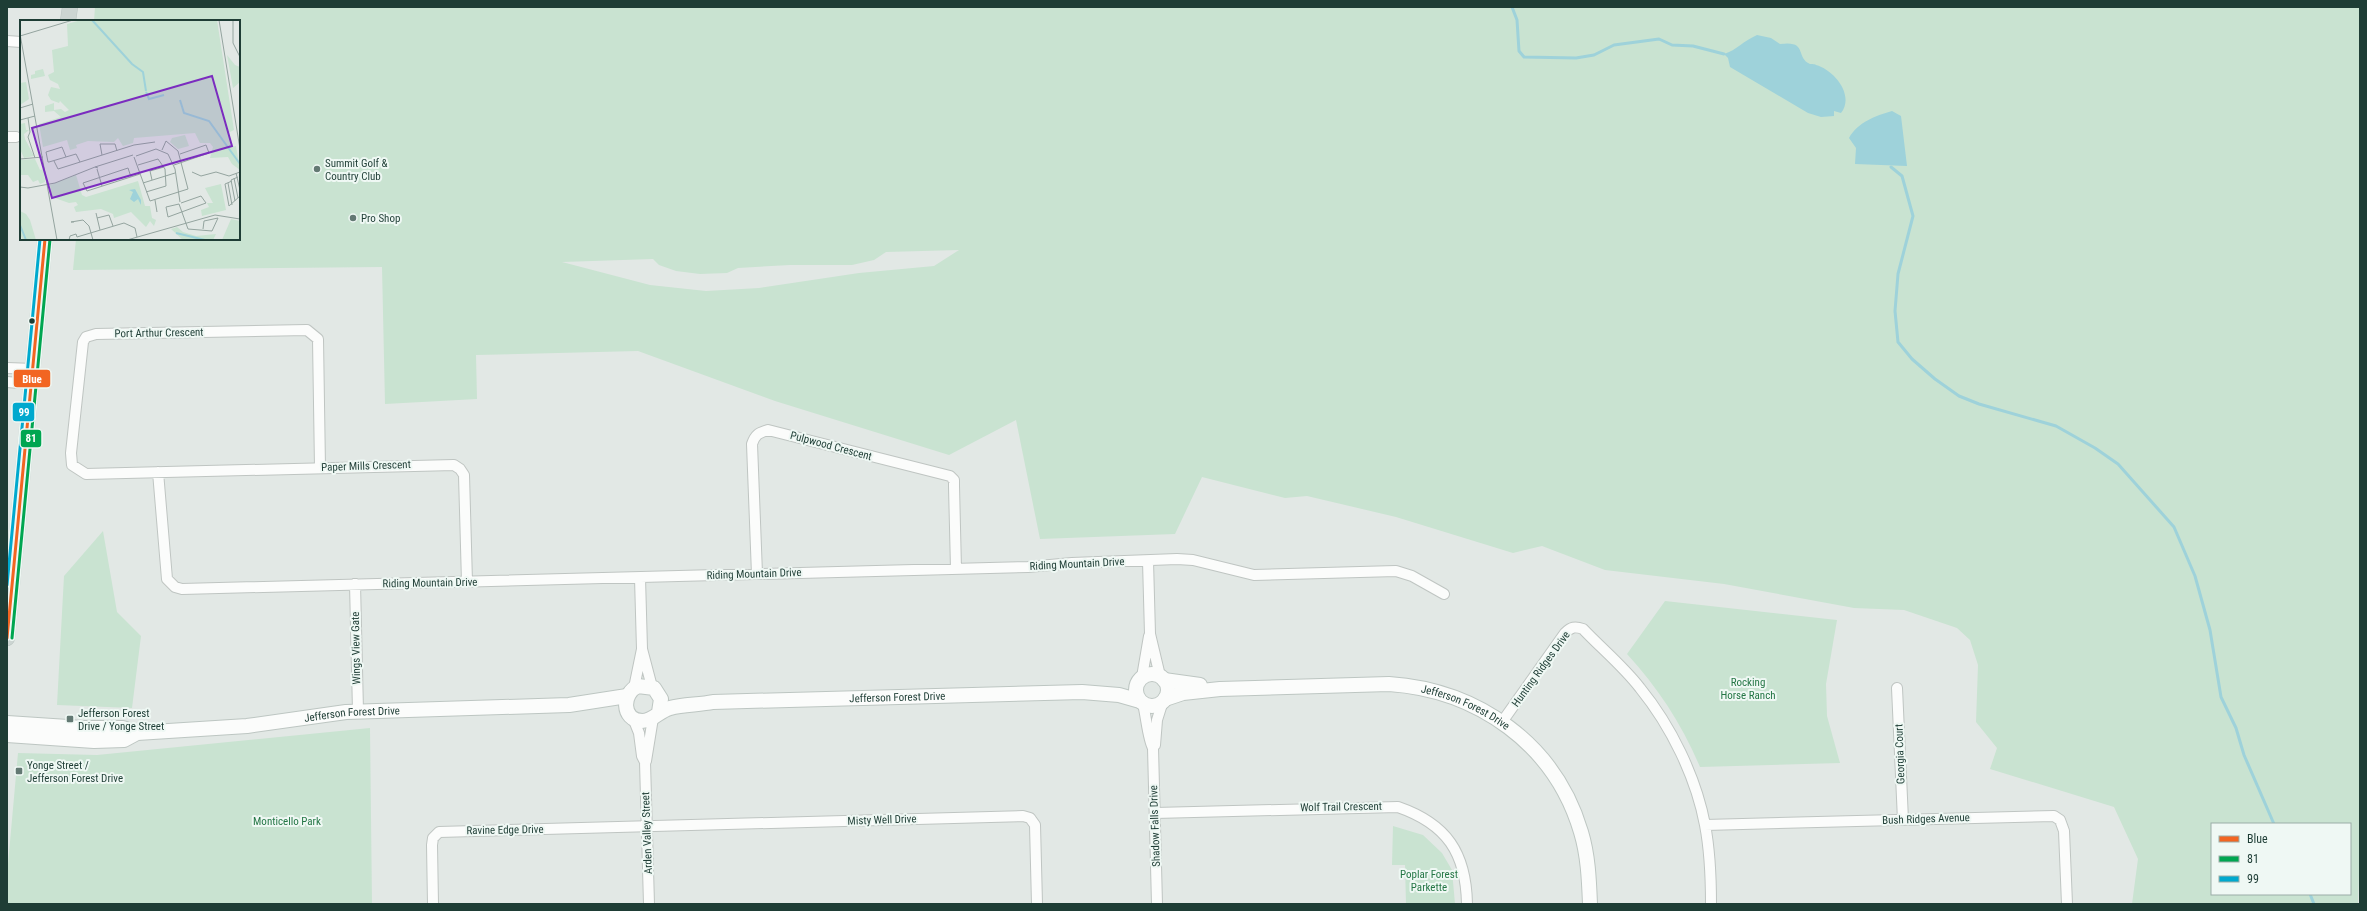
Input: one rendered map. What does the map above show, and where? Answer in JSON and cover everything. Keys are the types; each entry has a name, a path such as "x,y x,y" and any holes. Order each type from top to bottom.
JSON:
{"main road":[{"path":"68,20 70,7"},
{"path":"7,638 46,240"}],"street":[{"path":"7,41 20,42"},
{"name":"Port Arthur Crescent","path":"158,472 86,474 72,465 71,453 81,348 86,337 90,334 307,330 314,333 318,339 320,468"},
{"path":"7,368 34,369"},
{"path":"7,382 32,384"},
{"name":"Pulpwood Crescent","path":"757,574 752,444 754,437 759,432 768,430 950,476 954,480 956,569"},
{"name":"Paper Mills Crescent","path":"158,472 445,464 460,469 464,475 467,582"},
{"name":"Riding Mountain Drive","path":"158,472 167,579 175,587 182,589 956,569 1193,560 1254,575 1396,571 1412,576 1444,594"},
{"path":"1148,561 1150,634 1162,678 1168,690 1164,700 1154,706 1142,702 1136,693 1141,678 1147,641 1150,634"},
{"path":"640,578 642,649 631,692 626,705 631,715 642,721 656,715 662,703 655,690 642,649"},
{"name":"Wings View Gate","path":"355,584 358,711"},
{"name":"Hunting Ridges Drive","path":"1502,722 1565,633 1571,628 1578,627 1583,629 1630,676 1659,715 1688,771 1705,825 1711,904"},
{"path":"1141,678 1151,674 1162,678"},
{"name":"Jefferson Forest Drive","path":"1082,692 1127,685 1141,678"},
{"name":"Jefferson Forest Drive","path":"1162,678 1220,688"},
{"name":"Jefferson Forest Drive","path":"1164,700 1183,694 1220,688 1371,684 1408,685 1456,697 1502,722 1526,742 1545,763 1569,801 1585,848 1590,904"},
{"path":"631,692 643,685 655,690"},
{"name":"Georgia Court","path":"1897,688 1903,820"},
{"name":"Jefferson Forest Drive","path":"655,690 670,697 713,702"},
{"name":"Jefferson Forest Drive","path":"569,705 631,692"},
{"name":"Jefferson Forest Drive","path":"656,715 671,708 713,702 1082,692 1119,695 1142,702"},
{"name":"Shadow Falls Drive","path":"1153,748 1156,744 1157,720 1164,700"},
{"name":"Shadow Falls Drive","path":"1142,702 1148,718 1150,744 1153,748 1157,904"},
{"name":"Jefferson Forest Drive","path":"7,723 123,728 137,733 247,726 321,714 358,711 569,705 612,708 631,715"},
{"name":"Arden Valley Street","path":"631,715 639,733 642,756 645,762 649,904"},
{"name":"Arden Valley Street","path":"645,762 648,756 649,733 656,715"},
{"name":"Jefferson Forest Drive","path":"7,735 94,741 124,740 137,733"},
{"name":"Wolf Trail Crescent","path":"1155,813 1398,807 1430,822 1451,842 1462,862 1467,886 1467,904"},
{"name":"Misty Well Drive","path":"647,826 1022,816 1030,818 1035,825 1037,904"},
{"name":"Bush Ridges Avenue","path":"1705,825 2054,816 2060,820 2064,831 2067,904"},
{"name":"Ravine Edge Drive","path":"433,904 432,845 436,833 647,826"}],"green space":[{"path":"95,7 2360,7 2360,845 2358,904 2132,904 2138,859 2114,807 1990,769 1997,748 1976,722 1978,665 1970,640 1957,628 1904,610 1854,608 1724,584 1605,570 1542,546 1513,553 1396,517 1307,496 1285,498 1202,477 1175,534 1040,539 1016,420 949,455 775,401 638,351 476,355 477,399 385,404 382,267 73,270 76,240 240,240 240,20 94,20","holes":["959,250 934,266 859,273 759,288 706,291 650,285 562,262 653,259 659,265 676,271 700,274 727,273 738,268 790,265 852,265 874,260 886,252"]},
{"path":"103,531 117,612 141,636 132,708 57,705 64,576"},
{"name":"Rocking Horse Ranch","path":"1665,601 1837,620 1826,684 1827,716 1840,763 1700,767 1677,721 1659,693 1627,654"},
{"name":"Monticello Park","path":"370,728 372,904 7,904 7,875 18,753 97,755"},
{"name":"Poplar Forest Parkette","path":"1393,826 1423,835 1442,853 1452,870 1455,904 1406,904 1405,865 1392,865"}],"water":[{"path":"1757,35 1771,38 1780,44 1794,44 1798,47 1806,61 1810,64 1815,64 1823,68 1836,78 1844,91 1846,99 1845,106 1841,113 1834,111 1834,116 1821,117 1808,113 1730,67 1728,58 1724,54"},
{"path":"1892,111 1901,116 1907,166 1855,164 1856,148 1849,138 1853,132 1868,120"}],"waterway":[{"path":"1512,7 1517,20 1519,51 1524,57 1576,58 1594,55 1614,45 1659,39 1672,45 1693,46 1724,54"},
{"path":"1891,167 1902,176 1913,216 1898,274 1895,311 1898,342 1912,359 1935,379 1959,396 1979,404 2056,426 2095,448 2118,464 2174,527 2195,576 2210,630 2221,697 2236,728 2244,755 2274,823"},
{"path":"2310,895 2314,904"}],"transit line":[{"name":"99","path":"7,585 40,240"},
{"name":"Blue","path":"7,638 45,240"},
{"name":"81","path":"12,638 50,240"}],"place":[{"name":"Summit Golf & Country Club","path":"317,169"},
{"name":"Pro Shop","path":"353,218"},
{"name":"Jefferson Forest Drive / Yonge Street","path":"70,719"},
{"name":"Yonge Street / Jefferson Forest Drive","path":"19,771"}]}
